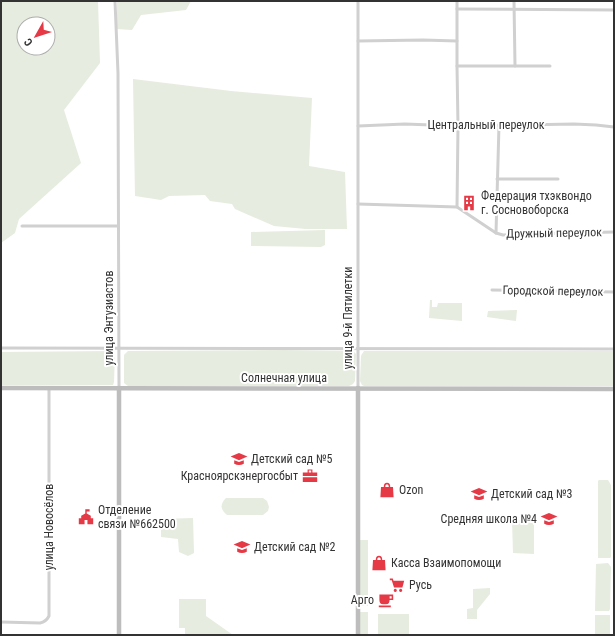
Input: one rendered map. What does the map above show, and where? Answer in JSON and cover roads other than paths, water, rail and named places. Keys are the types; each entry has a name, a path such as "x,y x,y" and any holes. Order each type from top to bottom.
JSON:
{"street":[{"name":"улица Энтузиастов","path":"115,1 118,73 119,635"},
{"name":"улица 9-й Пятилетки","path":"358,1 358,635"},
{"path":"358,204 457,207 458,126 456,1"},
{"path":"514,1 515,66"},
{"path":"457,9 614,10"},
{"path":"358,41 457,41"},
{"path":"457,66 550,66"},
{"name":"Центральный переулок","path":"358,126 405,124 458,126 574,124 614,127"},
{"path":"496,233 499,125"},
{"path":"497,179 558,179"},
{"name":"Дружный переулок","path":"457,207 496,233 502,235 614,232"},
{"path":"22,226 118,226"},
{"name":"Городской переулок","path":"492,290 614,292"},
{"path":"1,348 614,349"},
{"name":"Солнечная улица","path":"1,388 614,389"},
{"name":"улица Новосёлов","path":"1,622 40,623 45,622 49,616 49,388"}],"place":[{"name":"Федерация тхэквондо г. Сосновоборска","path":"469,203"},
{"name":"Детский сад №5","path":"239,459"},
{"name":"Красноярскэнергосбыт","path":"310,476"},
{"name":"Ozon","path":"387,490"},
{"name":"Детский сад №3","path":"479,494"},
{"name":"Отделение связи №662500","path":"86,517"},
{"name":"Средняя школа №4","path":"549,519"},
{"name":"Детский сад №2","path":"242,547"},
{"name":"Касса Взаимопомощи","path":"379,563"},
{"name":"Русь","path":"397,585"},
{"name":"Арго","path":"386,600"}]}
